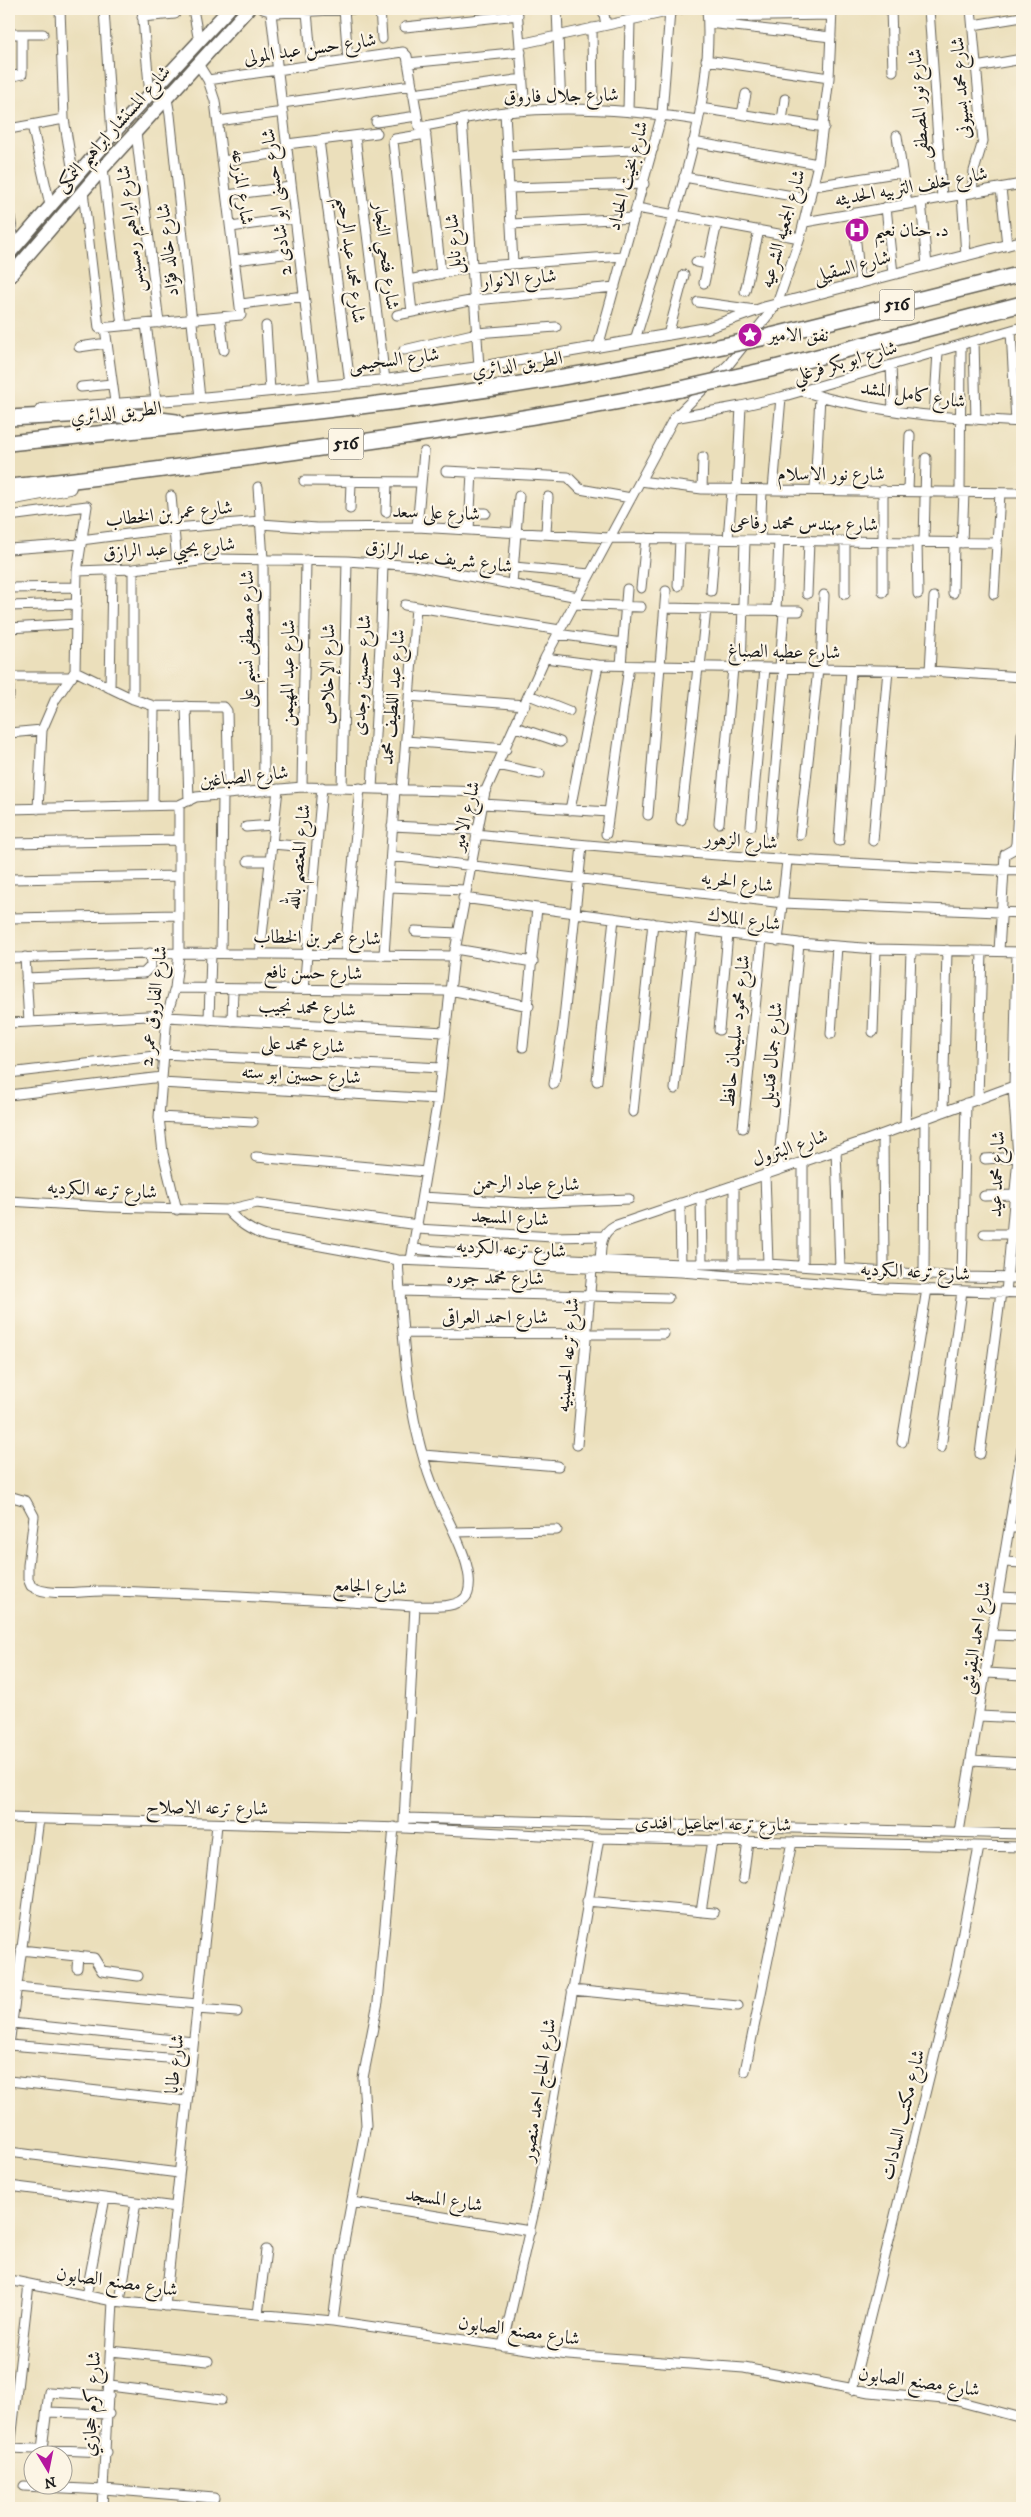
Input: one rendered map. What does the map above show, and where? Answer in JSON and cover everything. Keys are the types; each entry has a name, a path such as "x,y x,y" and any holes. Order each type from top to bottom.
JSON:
{"highway":[{"name":"الطريق الدائري","path":"9,443 460,395 570,377 771,336 1022,274"},
{"name":"516","path":"9,487 108,478 462,429 572,410 775,368 1022,304"},
{"path":"9,418 104,413 149,417 192,425"},
{"name":"516","path":"9,498 108,478"}],"main road":[{"name":"شارع المستشار ابراهيم النمكى","path":"12,251 112,135 229,9"},
{"name":"شارع المستشار ابراهيم النمكى","path":"9,277 103,168 248,9"}],"street":[{"path":"60,9 64,119 74,178"},
{"path":"104,9 112,135"},
{"path":"192,9 199,42"},
{"path":"267,11 307,12 349,9 348,60"},
{"path":"380,9 382,39"},
{"path":"557,9 560,35 561,109"},
{"path":"603,9 606,25"},
{"path":"441,274 425,130 419,127 408,63 520,48 560,35 681,9"},
{"path":"892,9 893,71"},
{"name":"شارع نور المصطفى","path":"929,9 942,198"},
{"name":"شارع محمد بسيونى","path":"966,256 967,194 983,142 971,9"},
{"name":"شارع حسنى ابو شادى 2","path":"267,11 278,70 315,387"},
{"name":"شارع بخيت الحداد","path":"598,347 662,114 670,11"},
{"path":"307,12 312,56"},
{"path":"405,27 518,12 525,110"},
{"path":"708,16 832,12"},
{"name":"شارع الجمعيه الشرعيه","path":"674,418 729,364 777,304 800,238 814,186 824,127 829,78 832,12"},
{"path":"150,94 142,13 175,14"},
{"path":"708,16 831,37"},
{"path":"635,340 684,177 698,120 706,60 708,16"},
{"path":"973,25 1022,17"},
{"path":"628,111 630,20"},
{"path":"592,28 593,109"},
{"path":"9,34 43,34"},
{"path":"9,77 22,74 22,34"},
{"name":"شارع حسن عبد المولى","path":"208,80 403,52 406,54 408,63"},
{"path":"976,67 1022,59"},
{"path":"706,60 829,78"},
{"name":"شارع المزرعه","path":"198,64 208,80 215,101 242,312 238,316 220,317"},
{"path":"218,121 282,108 412,89 523,79"},
{"path":"742,114 746,94"},
{"name":"شارع خالد فؤاد","path":"167,99 200,398"},
{"path":"782,121 785,99"},
{"path":"700,108 824,127"},
{"name":"شارع جلال فاروق","path":"409,280 393,141 396,139 462,119 525,110 593,109 628,111 698,120"},
{"path":"505,112 514,264"},
{"path":"376,122 417,116"},
{"path":"9,129 64,119"},
{"name":"شارع نايل","path":"462,119 479,367"},
{"path":"32,125 50,205"},
{"name":"شارع ابراهيم رمسيس","path":"136,132 159,323"},
{"path":"222,160 319,140 377,133"},
{"name":"شارع فتحي النجار","path":"355,136 385,380"},
{"path":"897,136 907,204"},
{"name":"شارع محمد عبد الرحيم","path":"319,140 350,384"},
{"path":"693,142 818,164"},
{"path":"508,156 653,149"},
{"path":"103,168 122,326"},
{"path":"814,186 902,172"},
{"path":"684,177 810,200"},
{"path":"509,188 644,184"},
{"name":"شارع خلف التربيه الحديثه","path":"805,222 1022,184"},
{"path":"227,195 292,187"},
{"path":"1001,188 1006,245"},
{"path":"83,191 98,326 106,328 220,317 224,350"},
{"path":"921,201 927,266"},
{"path":"886,207 892,274"},
{"path":"637,208 800,238"},
{"path":"9,211 12,251"},
{"path":"853,213 860,283"},
{"path":"231,227 295,218"},
{"path":"511,224 634,218"},
{"path":"704,283 717,223"},
{"path":"745,291 759,230"},
{"name":"شارع السقيلى","path":"777,304 1022,241"},
{"path":"235,260 299,252"},
{"path":"412,312 409,280 472,267 623,256"},
{"path":"696,262 708,264"},
{"path":"668,335 684,275"},
{"name":"شارع الانوار","path":"397,315 474,300 614,287"},
{"path":"241,304 304,296"},
{"path":"698,302 755,310"},
{"name":"شارع السحيمى","path":"9,412 115,402 200,398 350,384 479,367 716,326 755,310 777,304"},
{"path":"146,324 156,400"},
{"path":"266,326 270,391"},
{"path":"404,350 477,333 556,327"},
{"name":"شارع ابو بكر فرغلي","path":"674,418 781,397 1022,327"},
{"path":"106,328 115,402"},
{"path":"1010,331 1019,422"},
{"path":"974,341 976,420"},
{"path":"78,347 107,343"},
{"path":"953,593 962,492 960,419 961,345"},
{"path":"934,416 938,352"},
{"path":"891,365 893,410"},
{"path":"82,388 112,384"},
{"name":"شارع كامل المشد","path":"801,391 893,410 934,416 1019,422"},
{"path":"814,490 820,396"},
{"path":"773,490 781,397"},
{"path":"728,539 741,406"},
{"name":"شارع الامير","path":"411,1260 438,1099 449,991 464,894 485,792 558,632 674,418"},
{"path":"908,490 910,435"},
{"path":"416,527 424,452"},
{"path":"702,489 703,457"},
{"path":"918,594 926,458"},
{"path":"446,470 568,477 580,489 630,498"},
{"path":"469,530 472,472"},
{"path":"304,481 421,482"},
{"name":"شارع نور الاسلام","path":"640,481 702,489 908,490 1022,493"},
{"path":"350,482 350,509"},
{"path":"386,512 387,482"},
{"name":"شارع مصطفى نسيم على","path":"258,487 264,559 264,790"},
{"path":"760,540 762,490"},
{"path":"883,490 883,592"},
{"path":"994,594 1000,492"},
{"path":"171,496 177,562"},
{"path":"512,584 519,496"},
{"path":"546,534 548,497"},
{"path":"9,516 87,506 77,571 77,624 74,674 55,700 42,730 38,808"},
{"path":"470,513 486,513"},
{"name":"شارع على سعد","path":"261,522 317,528 416,527 610,538"},
{"name":"شارع عمر بن الخطاب","path":"9,549 81,542 175,528 261,522"},
{"name":"شارع مهندس محمد رفاعى","path":"610,538 997,543"},
{"path":"641,588 646,538"},
{"path":"678,586 680,539"},
{"path":"712,591 715,539"},
{"path":"719,823 737,668 745,540"},
{"path":"770,835 782,669 778,540"},
{"path":"807,594 809,540"},
{"path":"845,541 845,594"},
{"name":"شارع شريف عبد الرازق","path":"264,559 347,561 416,566 512,584 576,600 626,607 641,607"},
{"name":"شارع يحيي عبد الرازق","path":"77,571 133,569 177,562 264,559"},
{"name":"شارع عبد المهيمن","path":"302,787 306,560"},
{"name":"شارع الإخلاص","path":"342,788 347,561"},
{"name":"شارع حسين وجدى","path":"372,789 381,627 382,563"},
{"path":"514,568 590,574"},
{"path":"133,569 133,699"},
{"path":"110,688 112,570"},
{"path":"9,588 76,586"},
{"path":"606,834 625,666 623,643 627,589"},
{"path":"648,815 666,591"},
{"path":"800,835 820,669 824,595"},
{"path":"930,671 934,598"},
{"path":"9,606 76,604"},
{"path":"405,605 623,643"},
{"name":"شارع عبد اللطيف محمد","path":"384,955 392,826 406,741 416,607"},
{"path":"665,608 799,611"},
{"path":"681,820 706,609"},
{"path":"9,628 77,624"},
{"name":"شارع عطيه الصباغ","path":"545,658 598,665 930,671 1022,677"},
{"path":"1022,664 1022,677"},
{"path":"570,810 598,665"},
{"path":"751,826 765,668"},
{"path":"838,841 851,670"},
{"path":"873,842 888,670"},
{"path":"9,696 9,678 74,674 154,706 220,706 227,711 221,953"},
{"path":"529,695 569,711"},
{"path":"409,696 525,705"},
{"path":"152,805 154,706"},
{"path":"186,706 189,802"},
{"path":"516,727 560,742"},
{"path":"9,733 42,730"},
{"path":"999,951 1005,854 1016,844 1022,734"},
{"path":"406,741 506,749"},
{"path":"498,765 540,774"},
{"name":"شارع الصباغين","path":"9,809 179,804 189,802 196,797 302,787 485,792"},
{"name":"شارع المعتصم بالله","path":"304,990 322,787"},
{"path":"345,955 360,788"},
{"path":"260,954 278,789"},
{"name":"شارع الفاروق عمر 2","path":"177,1210 164,1153 159,1117 167,1016 176,988 180,953 179,804"},
{"path":"483,804 609,812"},
{"path":"246,827 274,825"},
{"name":"شارع الزهور","path":"392,826 477,832 582,846 788,861 1022,871"},
{"path":"9,843 179,840"},
{"path":"272,844 296,846"},
{"path":"554,1084 563,1028 582,846"},
{"path":"1011,850 1022,850"},
{"name":"شارع الحريه","path":"390,856 470,864 578,879 783,903 1001,913"},
{"path":"248,861 270,862"},
{"path":"778,941 788,861"},
{"path":"9,879 179,876"},
{"name":"شارع الملاك","path":"388,887 464,894 537,908 778,941 911,951 1019,952"},
{"path":"523,1047 529,1006 537,908"},
{"path":"1001,913 1022,913"},
{"path":"9,918 179,915"},
{"path":"597,1081 614,918"},
{"path":"632,1112 653,924"},
{"path":"675,1090 692,929"},
{"path":"415,931 458,933"},
{"path":"719,1030 728,934"},
{"name":"شارع محمود سليمان حافظ","path":"743,1128 762,938"},
{"name":"شارع جمال قنديل","path":"778,1170 799,943"},
{"path":"831,1034 837,946"},
{"path":"873,1032 876,949"},
{"path":"943,1112 947,950"},
{"path":"905,1126 911,951"},
{"path":"978,1099 982,951"},
{"name":"شارع محمد عيد","path":"980,1454 1004,1292 1008,1278 1018,1157 1019,1125 1016,1085 1019,952"},
{"path":"26,978 144,974 151,966 150,953"},
{"name":"شارع عمر بن الخطاب","path":"9,958 150,953 384,955 455,953 533,962"},
{"path":"209,1020 211,953"},
{"path":"25,957 29,1022"},
{"name":"شارع حسن نافع","path":"176,988 449,991 529,1006"},
{"path":"232,1021 233,988"},
{"name":"شارع محمد نجيب","path":"9,1023 167,1016 209,1020 446,1032"},
{"name":"شارع محمد على","path":"9,1073 163,1055 442,1068"},
{"name":"شارع حسين ابو سته","path":"9,1096 162,1080 438,1099"},
{"name":"شارع البترول","path":"602,1236 607,1229 614,1226 883,1134 1016,1085"},
{"path":"962,1277 966,1104"},
{"path":"159,1117 253,1122"},
{"path":"924,1274 925,1118"},
{"path":"883,1134 884,1270"},
{"path":"836,1150 840,1268"},
{"path":"256,1157 426,1172"},
{"path":"986,1159 1018,1157"},
{"path":"803,1266 804,1161"},
{"path":"765,1174 768,1264"},
{"path":"734,1185 734,1264"},
{"path":"984,1196 1015,1195"},
{"path":"701,1196 702,1264"},
{"name":"شارع عباد الرحمن","path":"422,1197 525,1202 629,1199"},
{"name":"شارع ترعه الكرديه","path":"9,1201 177,1210 227,1210 251,1231 266,1236 398,1260 681,1268 927,1289 1022,1293"},
{"name":"شارع المسجد","path":"227,1210 246,1204 257,1203 417,1227 553,1237 602,1236"},
{"path":"680,1203 681,1268"},
{"path":"984,1234 1011,1234"},
{"path":"598,1266 602,1236"},
{"name":"شارع ترعه الكرديه","path":"413,1249 598,1266"},
{"name":"شارع الجامع","path":"9,1496 26,1501 34,1512 28,1579 31,1586 46,1592 78,1590 181,1592 415,1606 448,1605 460,1602 466,1597 469,1585 465,1563 455,1532 436,1496 423,1455 409,1380 398,1260"},
{"name":"شارع ترعه الكرديه","path":"681,1268 702,1264 768,1264 884,1270 962,1277 1022,1278"},
{"name":"شارع ترعه الحسينيه","path":"577,1445 590,1296 598,1266"},
{"path":"902,1442 927,1289"},
{"name":"شارع محمد جوره","path":"400,1291 668,1298"},
{"path":"941,1448 962,1291"},
{"name":"شارع احمد العراقى","path":"404,1333 664,1334"},
{"name":"شارع احمد البقوشى","path":"959,1832 1011,1528 1020,1488 1022,1450"},
{"path":"423,1455 558,1466"},
{"path":"1011,1528 1022,1528"},
{"path":"455,1532 557,1530"},
{"path":"1005,1562 1022,1563"},
{"path":"999,1597 1022,1598"},
{"path":"404,1823 415,1606"},
{"path":"993,1635 1022,1636"},
{"path":"986,1673 1022,1674"},
{"path":"979,1716 1022,1718"},
{"path":"972,1760 1022,1763"},
{"name":"شارع ترعه الاصلاح","path":"9,1818 216,1825 394,1827 404,1823"},
{"path":"39,1819 9,2045 191,2060"},
{"name":"شارع ترعه اسماعيل افندى","path":"404,1823 1022,1834"},
{"name":"شارع ترعه اسماعيل افندى","path":"404,1823 599,1838 1022,1847"},
{"name":"شارع طابا","path":"165,2306 216,1825"},
{"path":"333,2321 366,2125 363,2078 378,2002 394,1827"},
{"path":"904,1843 905,1831"},
{"name":"شارع الحاج احمد منصور","path":"502,2346 530,2231 549,2134 599,1838"},
{"path":"702,1912 712,1840"},
{"path":"743,1879 748,1841"},
{"path":"745,2072 792,1842"},
{"name":"شارع مكتب السادات","path":"852,2390 956,1968 980,1846"},
{"path":"587,1901 714,1914"},
{"path":"22,1950 94,1958 102,1972 138,1976"},
{"path":"76,1968 78,1956"},
{"path":"16,1987 237,2012"},
{"path":"572,1990 738,2006"},
{"path":"12,2023 193,2042"},
{"path":"9,2081 187,2101"},
{"path":"9,2152 179,2173"},
{"path":"9,2186 176,2207"},
{"path":"86,2296 105,2198"},
{"name":"شارع كرم حجازي","path":"102,2508 109,2414 111,2351 116,2301 136,2202"},
{"name":"شارع المسجد","path":"352,2202 530,2231"},
{"path":"258,2314 266,2250"},
{"name":"شارع مصنع الصابون","path":"9,2280 116,2301 333,2321 502,2346 620,2360 661,2361 744,2368 852,2390 954,2400 1022,2418"},
{"path":"9,2458 29,2284"},
{"path":"111,2351 208,2361"},
{"path":"43,2444 50,2392 110,2391 221,2400"},
{"path":"46,2412 109,2414"},
{"path":"10,2448 22,2448"},
{"path":"72,2450 106,2452"},
{"path":"72,2488 214,2498"}],"place":[{"name":"د. حنان نعيم","path":"857,230"},
{"name":"نفق الامير","path":"750,335"}]}
